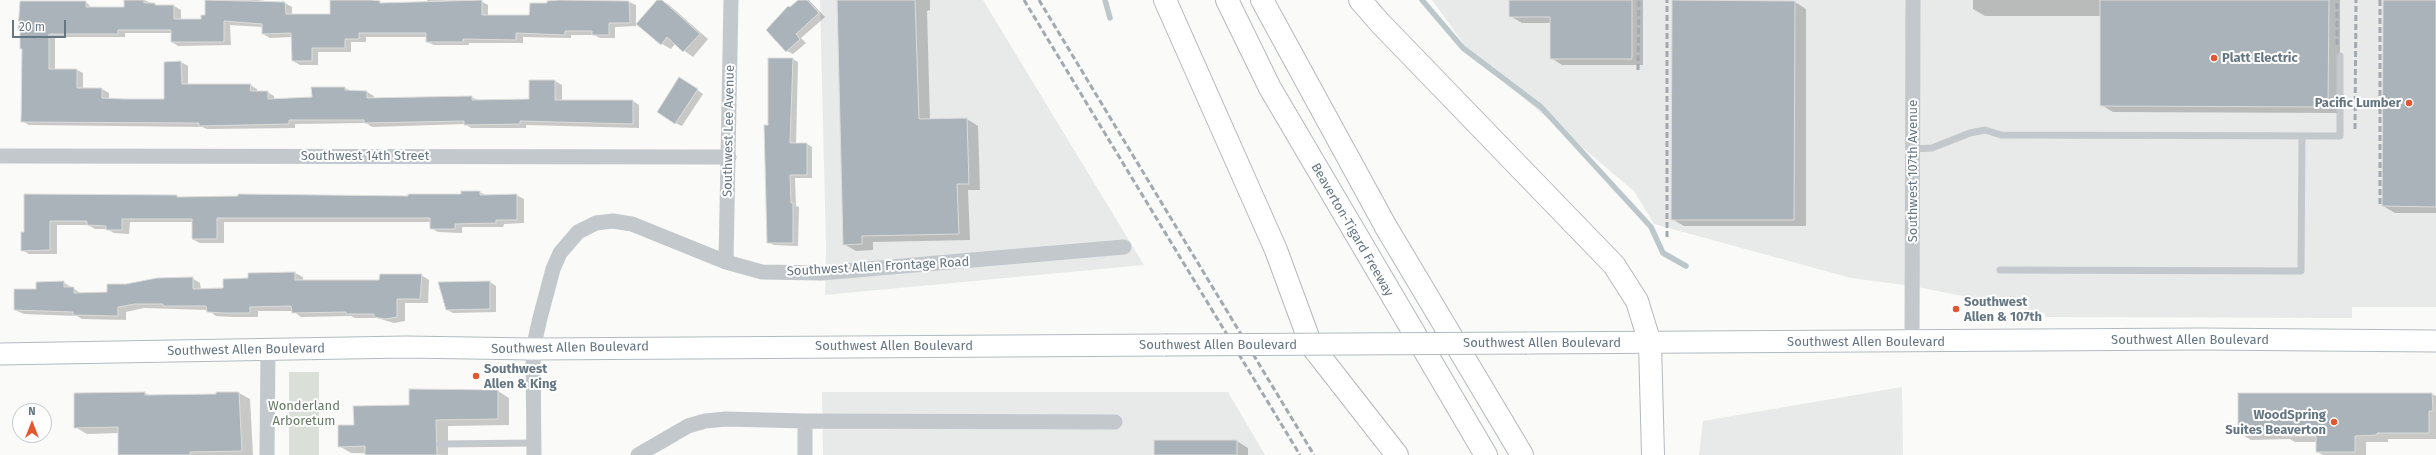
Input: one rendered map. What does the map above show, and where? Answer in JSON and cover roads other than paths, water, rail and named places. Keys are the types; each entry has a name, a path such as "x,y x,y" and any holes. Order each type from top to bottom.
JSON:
{"highway":[{"path":"1165,0 1276,250 1311,345 1397,455"},
{"name":"Beaverton-Tigard Freeway","path":"1227,0 1270,88 1486,455"},
{"path":"1262,0 1386,227 1522,455"},
{"path":"1360,0 1380,23 1614,265 1636,301 1650,343 1653,455"}],"main road":[{"name":"Southwest Allen Boulevard","path":"0,354 406,348 533,349 1912,342 2193,339 2436,341"}],"street":[{"name":"Southwest Lee Avenue","path":"726,262 731,0"},
{"name":"Southwest 107th Avenue","path":"1912,342 1914,0"},
{"name":"Southwest 14th Street","path":"0,156 729,157"},
{"name":"Southwest Allen Frontage Road","path":"534,449 533,349 553,269 560,253 578,232 596,223 613,221 632,224 726,262 762,272 821,273 1124,247"},
{"path":"267,455 268,349"},
{"path":"638,455 671,435 705,421 726,419 805,421 1115,422"},
{"path":"805,421 805,455"}],"lane":[{"path":"1913,149 1932,148 1970,133 1985,130 2000,135 2340,136 2340,56"},
{"path":"2000,270 2301,271 2302,136"},
{"path":"440,444 534,449"}],"waterway":[{"path":"1105,0 1110,18"},
{"path":"1422,0 1463,48 1541,107 1651,227 1663,253 1686,266"}],"railway":[{"path":"1024,0 1300,455"},
{"path":"1039,0 1314,455"},
{"path":"1638,70 1639,0"},
{"path":"1667,0 1667,237"},
{"path":"2337,0 2337,45"},
{"path":"2355,129 2356,0"},
{"path":"2380,0 2380,204"}],"place":[{"name":"Platt Electric","path":"2214,58"},
{"name":"Pacific Lumber","path":"2409,103"},
{"name":"Southwest Allen & 107th","path":"1956,309"},
{"name":"Southwest Allen & King","path":"476,376"},
{"name":"WoodSpring Suites Beaverton","path":"2334,422"}],"park label":[{"name":"Wonderland Arboretum","path":"304,414"}]}
